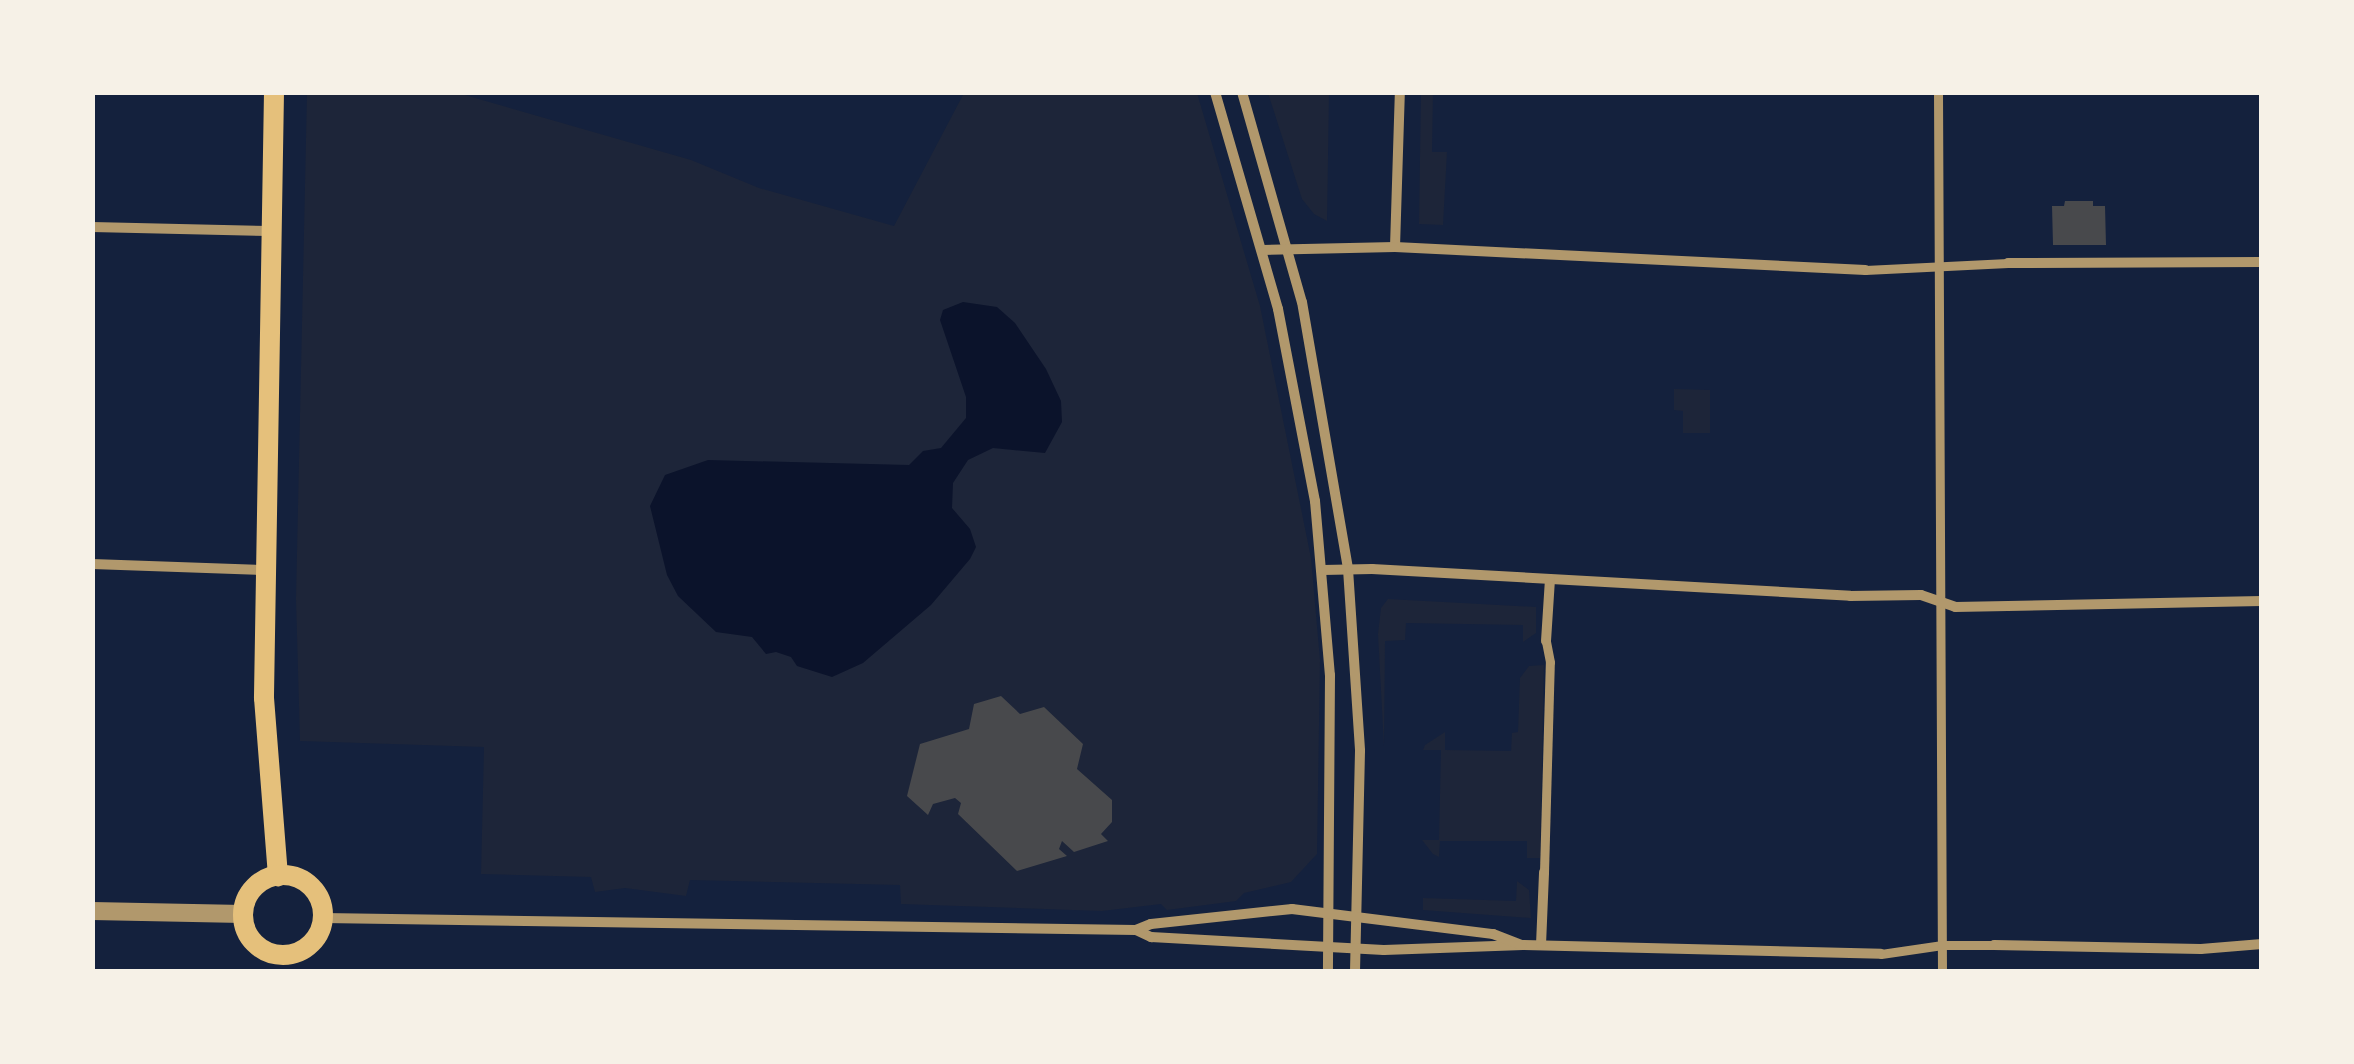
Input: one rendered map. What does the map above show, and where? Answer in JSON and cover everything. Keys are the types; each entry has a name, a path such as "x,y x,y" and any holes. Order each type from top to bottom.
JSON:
{"main road":[{"path":"274,92 264,698 278,876"},
{"path":"278,876 310,886 318,895 323,918 310,945 282,963 254,942 243,914 254,889 278,876"}],"street":[{"path":"1215,92 1263,250 1301,412 1323,570 1330,676 1328,972"},
{"path":"1242,92 1312,346 1348,569 1360,752 1355,972"},
{"path":"1395,248 1400,92"},
{"path":"1938,92 1942,972"},
{"path":"92,227 270,231"},
{"path":"1263,250 1395,248 1865,270 2008,263 2262,262"},
{"path":"92,564 265,570"},
{"path":"1323,570 1850,596 1920,595 1955,606 2262,601"},
{"path":"1542,945 1550,579"},
{"path":"1136,930 1187,919 1292,909 1328,910 1493,934 1524,945"},
{"path":"92,910 243,914"},
{"path":"323,918 1136,930 1152,937 1497,949 1542,945 1880,954 1942,945 2202,949 2262,944"}],"shaded area":[{"path":"307,93 458,93 691,160 759,188 894,226 964,93 1197,93 1260,306 1311,558 1320,660 1317,854 1291,882 1244,893 1236,901 1167,910 1161,904 1102,911 901,904 900,885 690,880 686,896 625,888 595,892 591,877 481,874 484,747 300,741 296,599"},
{"path":"1268,93 1329,93 1327,221 1314,214 1302,199"},
{"path":"1421,93 1433,93 1432,152 1447,152 1443,225 1419,224"},
{"path":"963,302 997,307 1015,323 1046,369 1061,401 1062,422 1045,453 993,448 968,460 953,483 952,508 970,529 976,547 970,559 931,605 863,663 832,677 797,666 791,657 776,652 766,654 752,637 716,632 678,596 667,575 650,506 665,475 708,460 909,465 923,451 941,448 966,418 966,397 940,320 943,310"},
{"path":"1674,389 1710,390 1710,433 1683,433 1683,411 1674,410"},
{"path":"1388,599 1536,607 1536,633 1523,642 1523,625 1406,623 1405,640 1385,641 1384,747 1378,634 1381,608"},
{"path":"1544,665 1540,858 1527,858 1527,841 1440,841 1439,857 1433,854 1422,840 1439,840 1441,750 1423,750 1425,745 1445,732 1445,750 1511,751 1512,733 1518,732 1520,678 1529,666"},
{"path":"1517,881 1529,890 1531,918 1423,910 1423,898 1516,901"}],"building":[{"path":"2065,201 2093,201 2093,206 2105,206 2106,245 2053,245 2052,206 2064,206"},
{"path":"1001,696 1020,714 1044,707 1083,744 1077,769 1112,800 1112,822 1101,834 1108,841 1074,852 1062,841 1059,849 1067,856 1017,871 958,814 961,803 955,798 933,804 928,815 907,796 920,744 969,729 974,704"}]}
